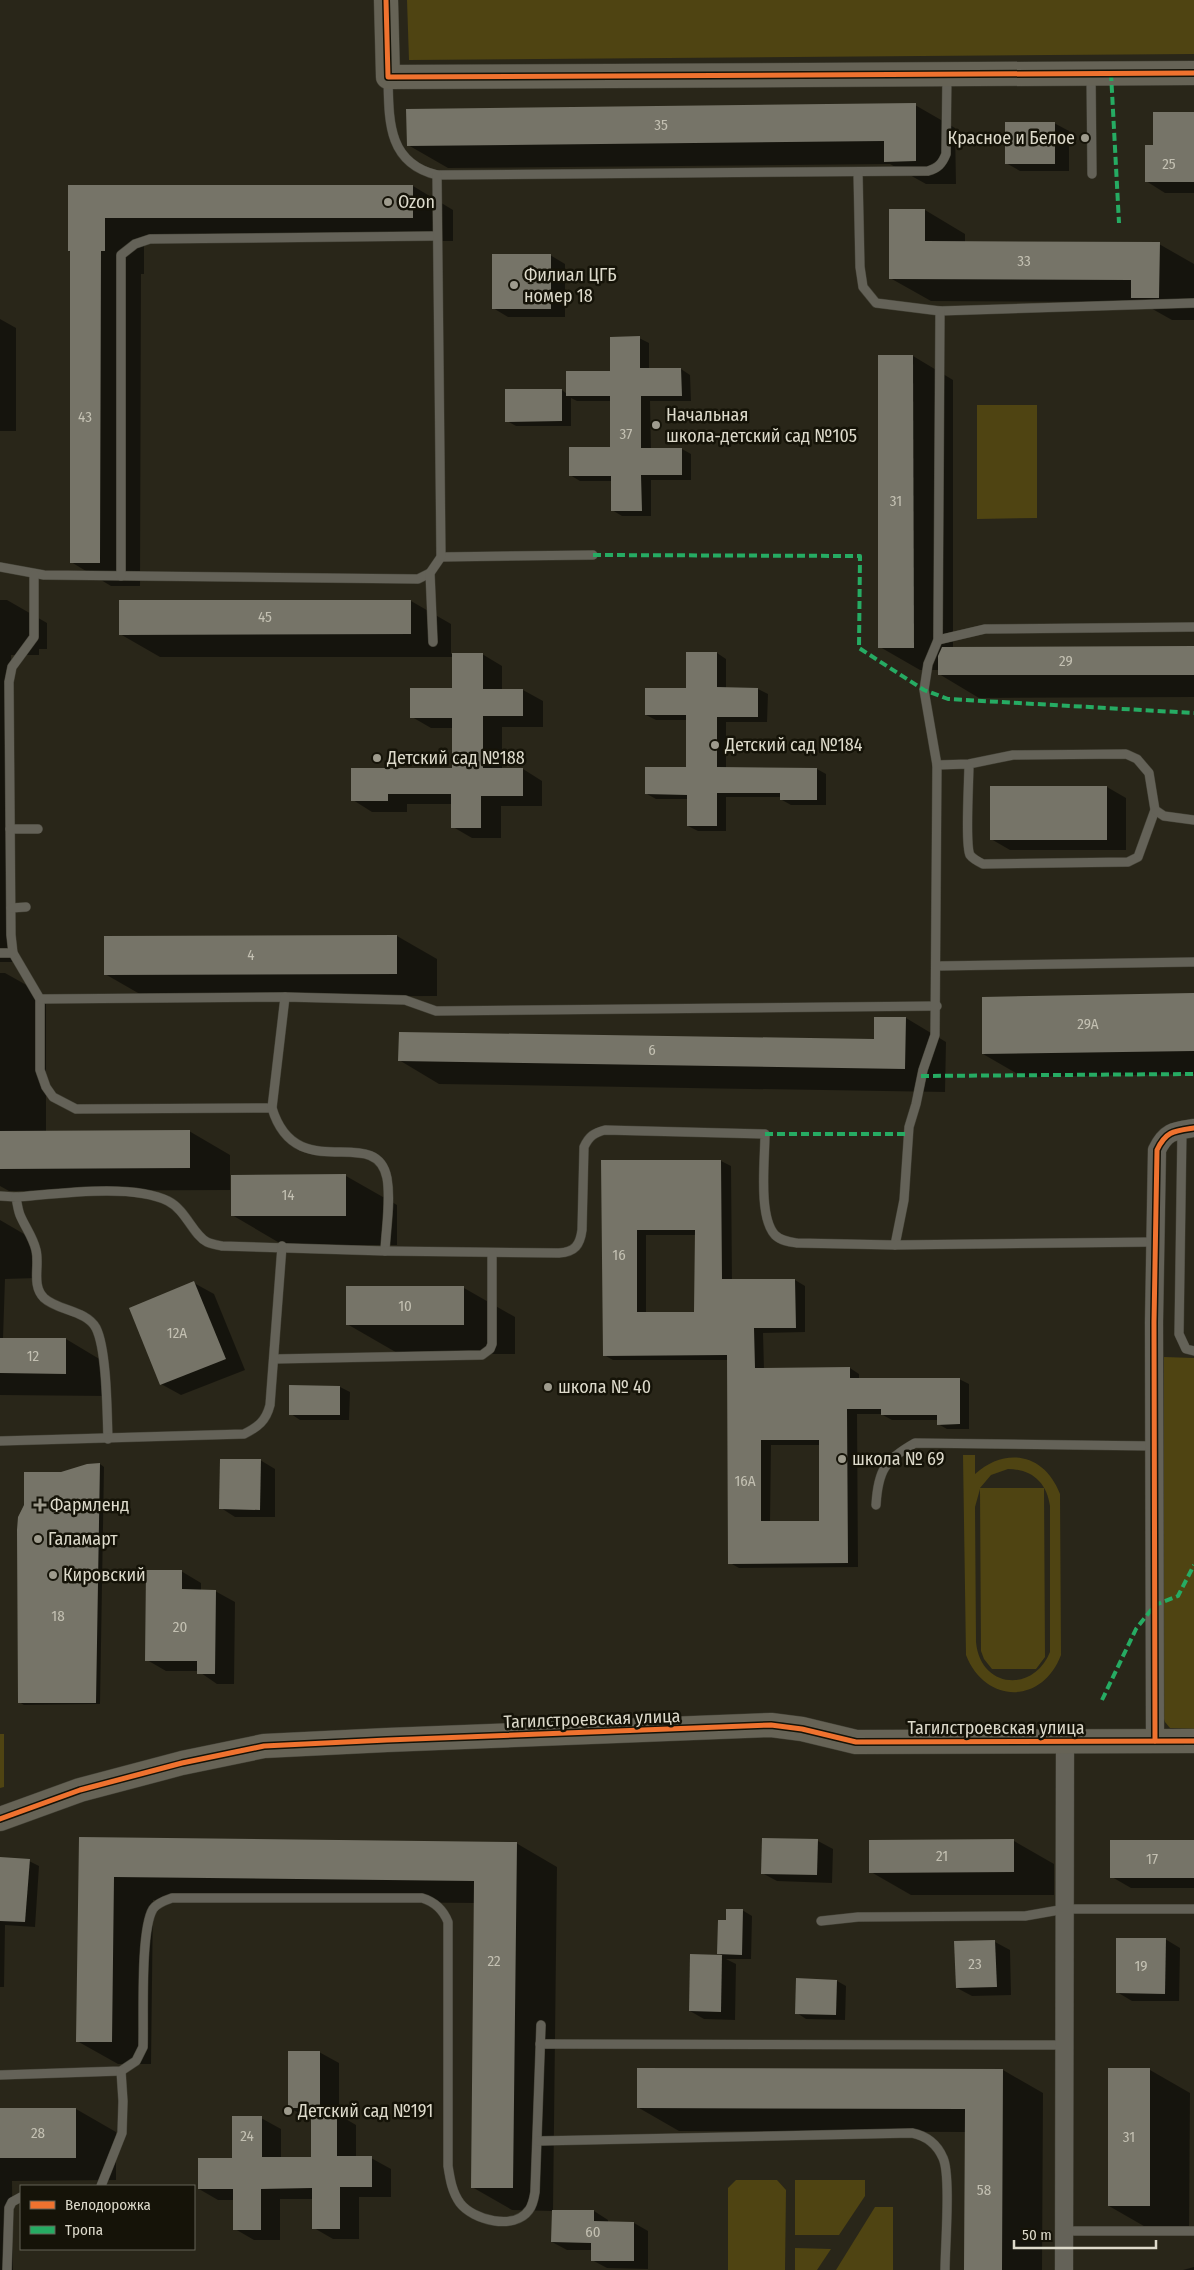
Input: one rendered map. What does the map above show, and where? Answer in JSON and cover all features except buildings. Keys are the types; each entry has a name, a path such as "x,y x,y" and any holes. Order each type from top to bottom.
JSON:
{"street":[{"path":"386,0 388,76 1194,73"},
{"path":"1155,1741 1154,1242 1157,1150 1162,1138 1171,1132 1188,1129"},
{"name":"Тагилстроевская улица","path":"0,1819 80,1790 182,1763 264,1746 771,1725 802,1729 856,1742 1194,1741"},
{"path":"1064,2270 1065,1742"}],"lane":[{"path":"1091,73 1092,174"},
{"path":"388,76 389,109 394,141 402,156 415,168 437,175 928,171 936,169 942,163 946,154 948,74"},
{"path":"858,173 860,267 863,287 876,303 940,312 1194,303"},
{"path":"0,567 34,575 418,579 430,573 441,557 437,175"},
{"path":"120,576 120,255 134,244 150,239 437,236"},
{"path":"895,1244 904,1200 909,1127 923,1070 935,1035 937,1006 937,765 924,690 928,664 938,640 940,312"},
{"path":"441,557 593,555"},
{"path":"430,573 433,642"},
{"path":"34,575 34,637 12,667 9,682 10,829 13,953 40,999 40,1070 53,1097 62,1104 76,1109 272,1108"},
{"path":"938,640 985,630 1194,627"},
{"path":"937,765 968,764 1014,755 1126,754 1137,759 1149,773 1155,810 1138,856 1128,862 983,864 970,855 968,764"},
{"path":"1155,810 1164,816 1194,820"},
{"path":"10,829 38,829"},
{"path":"11,908 26,907"},
{"path":"0,954 13,953"},
{"path":"937,966 1194,962"},
{"path":"40,999 285,997 405,1000 436,1012 937,1006"},
{"path":"285,997 272,1108 277,1124 292,1143 310,1151 354,1151 370,1156 381,1164 387,1177 385,1251"},
{"path":"1188,1129 1179,1334 1186,1349 1194,1351"},
{"path":"0,1196 16,1197 89,1192 150,1194 168,1201 181,1210 206,1242 222,1246 282,1246 385,1251 559,1253 576,1249 580,1240 582,1230 584,1147 595,1132 605,1130 766,1134 765,1211 769,1225 776,1235 784,1241 797,1243 895,1244 1154,1242"},
{"path":"16,1197 20,1214 37,1252 36,1283 39,1292 51,1304 87,1319 96,1328 103,1363 108,1439"},
{"path":"0,1441 244,1434 263,1422 268,1414 274,1359 282,1246"},
{"path":"274,1359 482,1355 490,1349 492,1344 492,1253"},
{"path":"876,1505 877,1486 881,1471 895,1454 915,1443 1154,1446"},
{"path":"0,2075 121,2070 136,2061 142,2047 146,1934 154,1908 162,1902 172,1898 422,1898 444,1912 448,1922 448,2166 452,2187 460,2202 468,2211 487,2220 512,2220 522,2216 529,2210 535,2192 541,2025"},
{"path":"821,1921 858,1917 1025,1916 1065,1909 1194,1909"},
{"path":"540,2044 1065,2045"},
{"path":"101,2185 122,2133 123,2101 121,2070"},
{"path":"538,2141 902,2133 925,2136 935,2145 944,2159 946,2176 945,2270"},
{"path":"7,2270 9,2208 12,2202 20,2198"},
{"path":"1064,2231 1194,2231"}],"shaded area":[{"path":"407,0 1194,0 1194,54 409,60"},
{"path":"977,405 1037,405 1037,518 977,519"},
{"path":"1164,1357 1194,1358 1194,1729 1170,1728 1162,1714"},
{"path":"963,1455 975,1455 975,1474 987,1465 999,1460 1012,1457 1024,1458 1045,1470 1060,1494 1061,1655 1052,1671 1041,1683 1028,1690 1014,1692 999,1690 986,1683 975,1671 966,1655","holes":["1008,1469 1031,1475 1042,1484 1046,1491 1050,1506 1050,1652 1042,1666 1032,1675 1008,1680 997,1676 987,1669 980,1657 976,1642 975,1507 980,1489 981,1651 984,1659 992,1669 1036,1669 1045,1657 1044,1488 980,1488 991,1475"]},
{"path":"0,1734 4,1734 4,1787 0,1788"},
{"path":"736,2180 777,2180 786,2190 785,2270 728,2270 728,2188"},
{"path":"795,2180 865,2180 865,2196 839,2235 795,2235"},
{"path":"875,2207 893,2207 893,2270 836,2270"},
{"path":"795,2248 831,2249 817,2270 795,2270"}],"marked path":[{"path":"1111,73 1119,223"},
{"path":"593,555 860,556 859,648 924,690 948,699 1194,713"},
{"path":"921,1076 1194,1074"},
{"path":"765,1134 908,1134"},
{"path":"1102,1700 1136,1629 1155,1605 1178,1596 1194,1565"}],"cycle path":[{"path":"386,0 388,77 1194,73"},
{"path":"1155,1741 1154,1322 1157,1150 1167,1135 1194,1128"},
{"path":"0,1819 80,1790 182,1763 264,1746 771,1725 802,1729 856,1742 1194,1741"}],"place":[{"name":"Красное и Белое","path":"1085,138"},
{"name":"Ozon","path":"388,202"},
{"name":"Филиал ЦГБ номер 18","path":"514,285"},
{"name":"Начальная школа-детский сад №105","path":"656,425"},
{"name":"Детский сад №184","path":"715,745"},
{"name":"Детский сад №188","path":"377,758"},
{"name":"школа № 40","path":"548,1387"},
{"name":"школа № 69","path":"842,1459"},
{"name":"Фармленд","path":"40,1505"},
{"name":"Галамарт","path":"38,1539"},
{"name":"Кировский","path":"53,1575"},
{"name":"Детский сад №191","path":"288,2111"}]}
